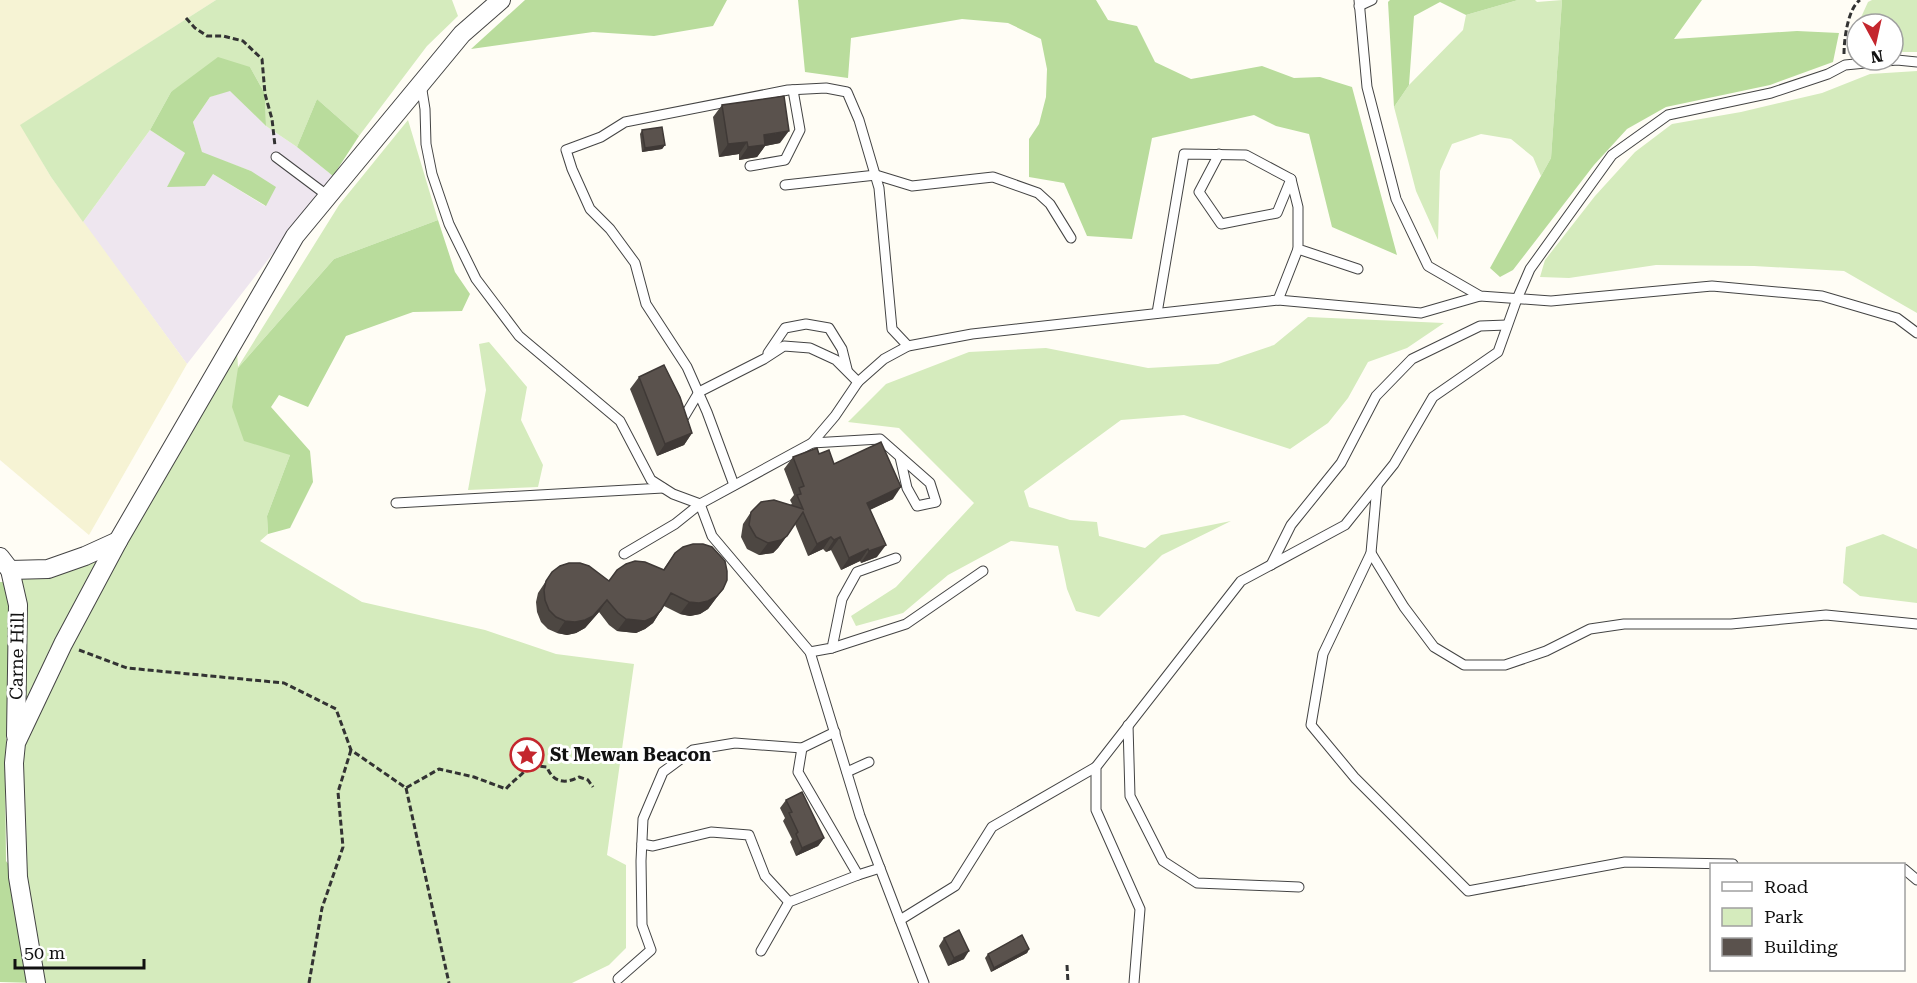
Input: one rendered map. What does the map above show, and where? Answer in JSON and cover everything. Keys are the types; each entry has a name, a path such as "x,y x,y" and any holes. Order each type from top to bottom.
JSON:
{"street":[{"path":"16,743 63,644 118,541 295,236 462,34 501,0"},
{"name":"Carne Hill","path":"36,983 18,877 14,763 18,605 3,566 48,569 118,541"}],"lane":[{"path":"1372,0 1359,3 1367,87 1396,199 1428,266 1480,296"},
{"path":"900,920 955,886 992,827 1096,766 1242,581 1345,525 1394,464 1433,398 1498,352 1530,269 1612,155 1668,115 1772,93 1828,74 1845,65"},
{"path":"421,83 425,109 426,144 432,174 449,224 476,279 519,336 620,421 651,480 673,494 700,504 712,536 810,652 860,816 924,983"},
{"path":"734,485 699,392 687,367 646,304 635,263 610,229 590,209 566,150 601,137 625,122 793,90 826,88 847,92 859,120 879,188 892,329 908,346"},
{"path":"750,166 785,160 800,129 793,90"},
{"path":"1157,314 1184,154 1246,155 1291,179 1298,207 1298,249 1278,300"},
{"path":"1219,154 1199,192 1221,224 1277,213 1291,179"},
{"path":"276,157 328,196"},
{"path":"785,185 876,175 912,186 993,177 1038,193 1050,204 1071,238"},
{"path":"1298,249 1358,269"},
{"path":"624,554 675,524 700,504 812,443 835,416 858,382 884,359 908,346 972,334 1278,300 1421,313 1480,296 1551,301 1712,286 1822,296 1897,318 1917,333"},
{"path":"764,358 785,328 806,324 829,328 842,349 848,372"},
{"path":"1271,565 1291,525 1341,463 1376,396 1412,358 1480,326 1508,326"},
{"path":"684,417 699,392 784,346 810,348 836,360 858,382"},
{"path":"812,443 880,439 930,483 936,502 917,506 907,488 900,457"},
{"path":"1377,486 1371,553 1323,654 1311,725 1355,778 1468,891 1625,862 1710,864"},
{"path":"396,503 663,488"},
{"path":"1371,553 1404,607 1434,647 1464,665 1505,665 1546,651 1590,630 1624,624 1731,624 1826,615 1917,624"},
{"path":"832,648 842,599 857,572 896,558"},
{"path":"810,652 832,648 906,624 983,571"},
{"path":"1128,725 1130,796 1164,861 1197,883 1299,887"},
{"path":"618,979 651,950 642,925 642,844 644,819 663,772 693,750 735,742 802,748 835,732"},
{"path":"802,748 798,772 858,875"},
{"path":"847,772 869,762"},
{"path":"1096,766 1096,810 1140,909 1134,983"},
{"path":"642,844 653,846 711,832 749,835 765,876 789,902"},
{"path":"761,951 789,902 880,868"},
{"path":"1905,870 1917,880"}],"path":[{"path":"1852,12 1854,4 1860,0"},
{"path":"186,18 207,36 223,36 243,41 262,59 265,94 272,119 276,157"},
{"path":"1845,36 1845,65"},
{"path":"63,644 127,668 284,683 336,710 351,750 406,788 449,983"},
{"path":"309,983 322,908 343,847 338,792 351,750"},
{"path":"406,788 439,769 474,777 506,789 515,778 526,771 528,765 547,767 549,773 558,780 569,782 579,777 588,780 593,787"},
{"path":"1067,965 1068,983"}],"shaded area":[{"path":"0,0 216,0 21,125 51,177 187,364 89,535 0,460"},
{"path":"230,90 266,126 333,176 187,364 83,222 150,130 185,153 168,186 213,174 265,206 251,171 202,153 193,122 210,97"}],"green space":[{"path":"216,0 452,0 458,16 427,46 359,136 317,99 297,147 266,126 265,94 250,67 171,92 150,130 83,222 51,177 20,125"},
{"path":"525,0 727,0 713,26 654,36 593,32 471,49"},
{"path":"798,0 1096,0 1108,20 1137,26 1155,62 1191,79 1262,66 1294,78 1320,77 1352,87 1397,255 1332,227 1309,134 1276,126 1254,115 1152,138 1132,239 1087,236 1064,183 1029,177 1029,139 1039,124 1046,97 1047,69 1041,39 1008,23 962,19 851,38 848,78 805,72"},
{"path":"1390,0 1518,0 1466,15 1440,2 1414,16 1409,85 1394,107 1388,2"},
{"path":"1518,0 1537,2 1562,0 1551,158 1541,176 1533,157 1511,139 1481,134 1452,144 1440,171 1438,240 1416,191 1394,107 1409,85 1463,30 1466,15"},
{"path":"1562,0 1702,0 1674,39 1797,31 1839,33 1833,62 1770,85 1666,107 1627,129 1594,165 1513,270 1500,277 1490,268 1551,158"},
{"path":"1872,0 1917,0 1917,52 1905,52 1905,12 1863,12 1868,2"},
{"path":"218,57 250,67 265,94 266,126 230,91 210,97 193,122 202,152 251,171 276,187 266,206 213,174 205,186 167,187 185,153 150,130 171,92"},
{"path":"1917,71 1917,313 1844,271 1754,266 1656,265 1569,278 1540,277 1545,260 1595,196 1635,152 1672,124 1741,112 1822,93 1870,74"},
{"path":"317,99 359,136 333,176 297,147"},
{"path":"408,120 438,220 334,259 238,368 290,455 267,516 268,534 260,541 362,602 485,630 556,654 634,664 607,855 626,865 626,948 609,965 572,983 36,983 18,877 22,767 24,748 63,645 50,648 22,720 12,582 118,541 236,337 238,367 339,205"},
{"path":"438,220 455,272 470,294 462,311 413,312 346,336 308,407 279,395 271,407 310,451 313,482 290,528 268,534 267,516 290,455 244,441 232,407 238,368 334,259"},
{"path":"1308,317 1444,323 1407,348 1368,362 1348,398 1328,423 1290,449 1184,415 1121,420 1024,491 1029,507 1070,520 1097,522 1099,536 1145,548 1161,535 1231,521 1162,555 1099,617 1076,611 1067,589 1058,546 1011,541 948,575 903,613 856,626 851,616 896,587 974,503 899,428 848,422 886,384 969,352 1046,348 1148,368 1218,364 1274,345"},
{"path":"489,342 527,387 521,420 543,465 538,487 468,490 486,390 479,344"},
{"path":"1883,534 1917,549 1917,603 1860,596 1843,583 1846,547"},
{"path":"0,582 12,582 5,773 6,861 18,877 36,983 0,982"}],"building":[{"path":"784,96 789,131 764,135 765,145 748,147 747,142 728,144 722,105"},
{"path":"662,127 665,145 645,148 642,130"},
{"path":"664,365 680,397 692,433 665,444 639,377"},
{"path":"881,442 901,487 867,503 886,545 869,551 868,549 849,558 840,537 834,540 831,537 817,544 803,512 787,536 781,540 768,543 756,537 749,525 751,512 761,502 774,500 803,509 797,495 801,494 799,488 804,486 793,457 817,448 819,454 829,450 834,464"},
{"path":"693,544 712,547 725,561 727,580 717,596 708,601 689,602 671,593 661,610 654,617 645,621 626,619 607,600 593,616 575,622 556,617 549,610 545,600 546,581 560,566 580,563 589,566 609,581 617,570 635,561 645,562 664,570 675,553"},
{"path":"802,792 824,838 802,848 796,834 798,832 789,813 792,812 786,800"},
{"path":"959,930 969,951 954,958 944,938"},
{"path":"1022,935 1029,949 994,968 988,954"}],"place":[{"name":"St Mewan Beacon","path":"527,755"}]}
